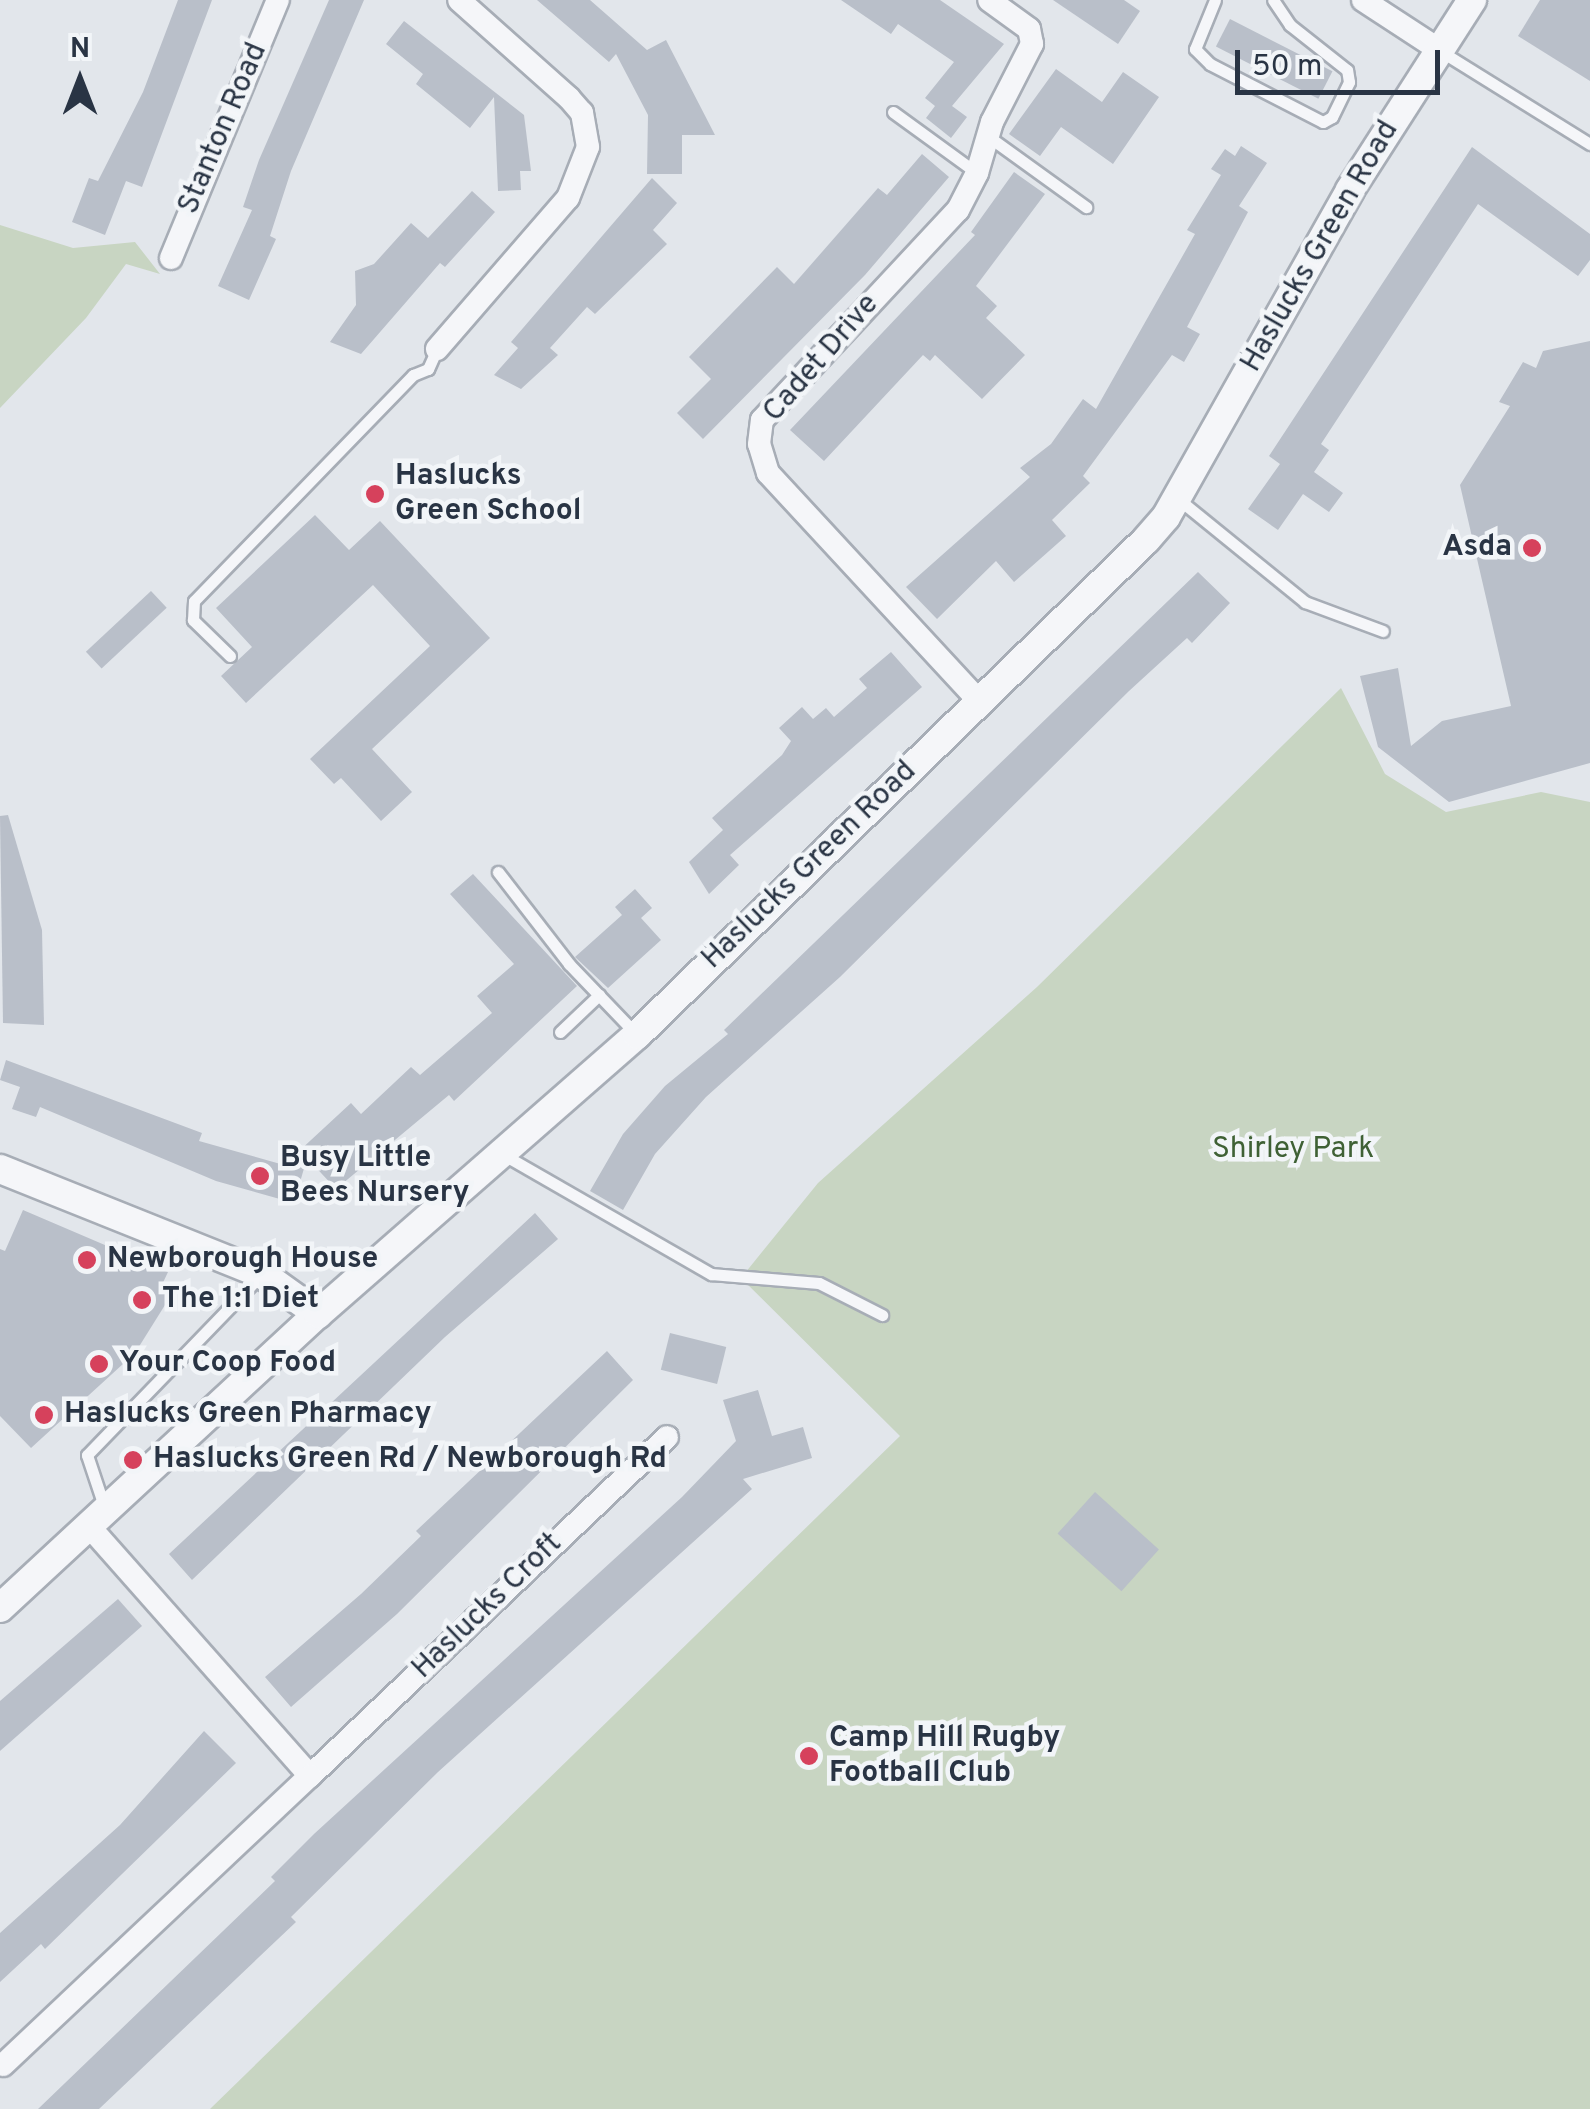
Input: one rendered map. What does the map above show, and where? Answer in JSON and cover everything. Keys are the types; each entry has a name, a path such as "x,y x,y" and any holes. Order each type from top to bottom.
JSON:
{"street":[{"name":"Stanton Road","path":"171,258 278,0"},
{"path":"437,349 568,198 588,147 582,113 570,98 458,0"},
{"name":"Cadet Drive","path":"980,702 768,472 760,444 762,420 958,210 1032,44 1029,30 989,0"},
{"path":"1363,0 1438,50"},
{"name":"Haslucks Green Road","path":"0,1608 318,1314 637,1035 1146,540 1177,498 1350,190 1472,0"},
{"path":"0,1169 262,1274 318,1314"},
{"name":"Haslucks Croft","path":"4,2065 667,1437"},
{"path":"97,1517 310,1776"}],"lane":[{"path":"1215,0 1195,50 1210,64 1323,122 1341,100 1347,70 1290,25 1272,0"},
{"path":"1438,50 1590,144"},
{"path":"893,112 977,173"},
{"path":"989,137 1086,207"},
{"path":"230,656 194,620 194,601 413,375 428,369 437,349"},
{"path":"1177,498 1305,602 1383,631"},
{"path":"498,872 637,1035"},
{"path":"560,1032 599,995"},
{"path":"504,1155 711,1274 818,1283 882,1315"},
{"path":"97,1517 87,1454 262,1274"}],"green space":[{"path":"0,225 73,248 135,242 160,274 126,264 86,318 0,408"},
{"name":"Shirley Park","path":"1341,688 1385,774 1446,812 1541,792 1590,802 1590,2109 210,2109 900,1436 741,1278 818,1183 1037,987"}],"building":[{"path":"178,0 212,0 142,187 126,181 105,235 72,222 89,178 98,181 143,92"},
{"path":"329,0 364,0 291,171 270,236 276,239 249,300 218,286 252,210 243,207 259,160"},
{"path":"537,0 590,0 647,50 666,40 715,135 682,135 682,174 647,174 648,115 616,54 609,62"},
{"path":"841,0 940,0 1004,44 952,106 967,117 951,138 926,118 935,106 925,98 954,62 898,24 891,34"},
{"path":"1053,0 1124,0 1140,11 1118,44"},
{"path":"1540,0 1590,0 1590,81 1518,36"},
{"path":"1230,19 1332,71 1318,99 1216,47"},
{"path":"404,21 524,115 531,171 520,171 521,190 498,191 494,97 470,128 416,84 423,74 386,44"},
{"path":"1056,69 1102,102 1123,72 1159,97 1113,164 1061,127 1040,156 1009,134"},
{"path":"1241,146 1267,163 1239,206 1248,212 1187,327 1200,334 1184,362 1172,355 1083,476 1090,483 1052,520 1066,536 1014,582 996,561 937,619 906,587 1030,477 1020,468 1051,444 1083,399 1096,409 1195,234 1187,230 1221,175 1211,169 1225,149 1235,156"},
{"path":"1472,147 1590,234 1590,260 1578,276 1478,204 1321,444 1329,450 1314,472 1343,493 1329,512 1303,494 1278,530 1248,509 1280,464 1269,456"},
{"path":"922,154 949,177 865,275 703,439 677,413 711,379 689,357 777,267 794,284 878,188 887,195"},
{"path":"1014,172 1045,194 976,286 997,306 986,318 1025,355 982,399 935,355 930,361 923,355 824,461 790,430 975,235 971,232"},
{"path":"652,178 677,203 653,230 667,244 595,314 587,307 550,348 558,355 521,389 494,375 518,348 511,342"},
{"path":"472,191 495,212 445,267 440,263 361,354 330,342 356,305 355,271 374,264 411,223 428,238"},
{"path":"1590,341 1590,763 1449,802 1378,747 1360,676 1398,668 1411,746 1442,721 1511,706 1460,485 1510,406 1499,402 1523,362 1536,368 1543,351"},
{"path":"315,515 349,550 380,521 490,638 372,749 412,792 381,821 341,778 334,784 310,759 430,646 373,585 246,703 221,676 252,647 216,608"},
{"path":"1198,572 1230,603 1192,643 1187,638 1129,691 840,977 706,1097 655,1154 623,1210 590,1191 623,1134 665,1086 728,1034 724,1030"},
{"path":"151,591 167,608 102,669 86,652"},
{"path":"891,652 922,687 730,855 739,865 709,894 689,862 723,830 712,818 782,755 791,741 779,728 802,707 813,719 826,708 834,717 867,688 859,679"},
{"path":"8,815 42,930 44,1025 3,1023 0,816"},
{"path":"473,874 577,986 454,1101 449,1095 336,1189 307,1158 294,1203 216,1181 40,1107 36,1117 12,1109 20,1087 0,1080 6,1060 202,1133 199,1141 284,1165 351,1103 361,1114 411,1067 420,1075 492,1013 477,996 514,964 450,894"},
{"path":"635,889 652,908 641,918 661,940 608,988 575,957 622,915 615,907"},
{"path":"23,1210 168,1272 159,1291 170,1297 135,1353 31,1448 0,1416 0,1249 5,1251"},
{"path":"535,1213 558,1239 445,1337 192,1580 169,1554"},
{"path":"670,1333 726,1347 717,1384 661,1370"},
{"path":"607,1351 633,1380 397,1614 291,1707 265,1677 361,1594 421,1536 416,1531"},
{"path":"758,1390 772,1436 803,1427 812,1458 743,1479 752,1489 438,1772 291,1917 296,1922 99,2109 38,2109 275,1881 271,1877 314,1834 682,1497 736,1441 723,1400"},
{"path":"1095,1492 1159,1550 1121,1591 1058,1534"},
{"path":"118,1599 142,1626 0,1751 0,1701"},
{"path":"204,1731 236,1763 45,1949 41,1944 0,1982 0,1933 120,1825"}],"place":[{"name":"Haslucks Green School","path":"375,494"},
{"name":"Asda","path":"1532,548"},
{"name":"Busy Little Bees Nursery","path":"260,1176"},
{"name":"Newborough House","path":"87,1260"},
{"name":"The 1:1 Diet","path":"142,1300"},
{"name":"Your Coop Food","path":"99,1364"},
{"name":"Haslucks Green Pharmacy","path":"44,1415"},
{"name":"Haslucks Green Rd / Newborough Rd","path":"133,1460"},
{"name":"Camp Hill Rugby Football Club","path":"809,1756"}]}
